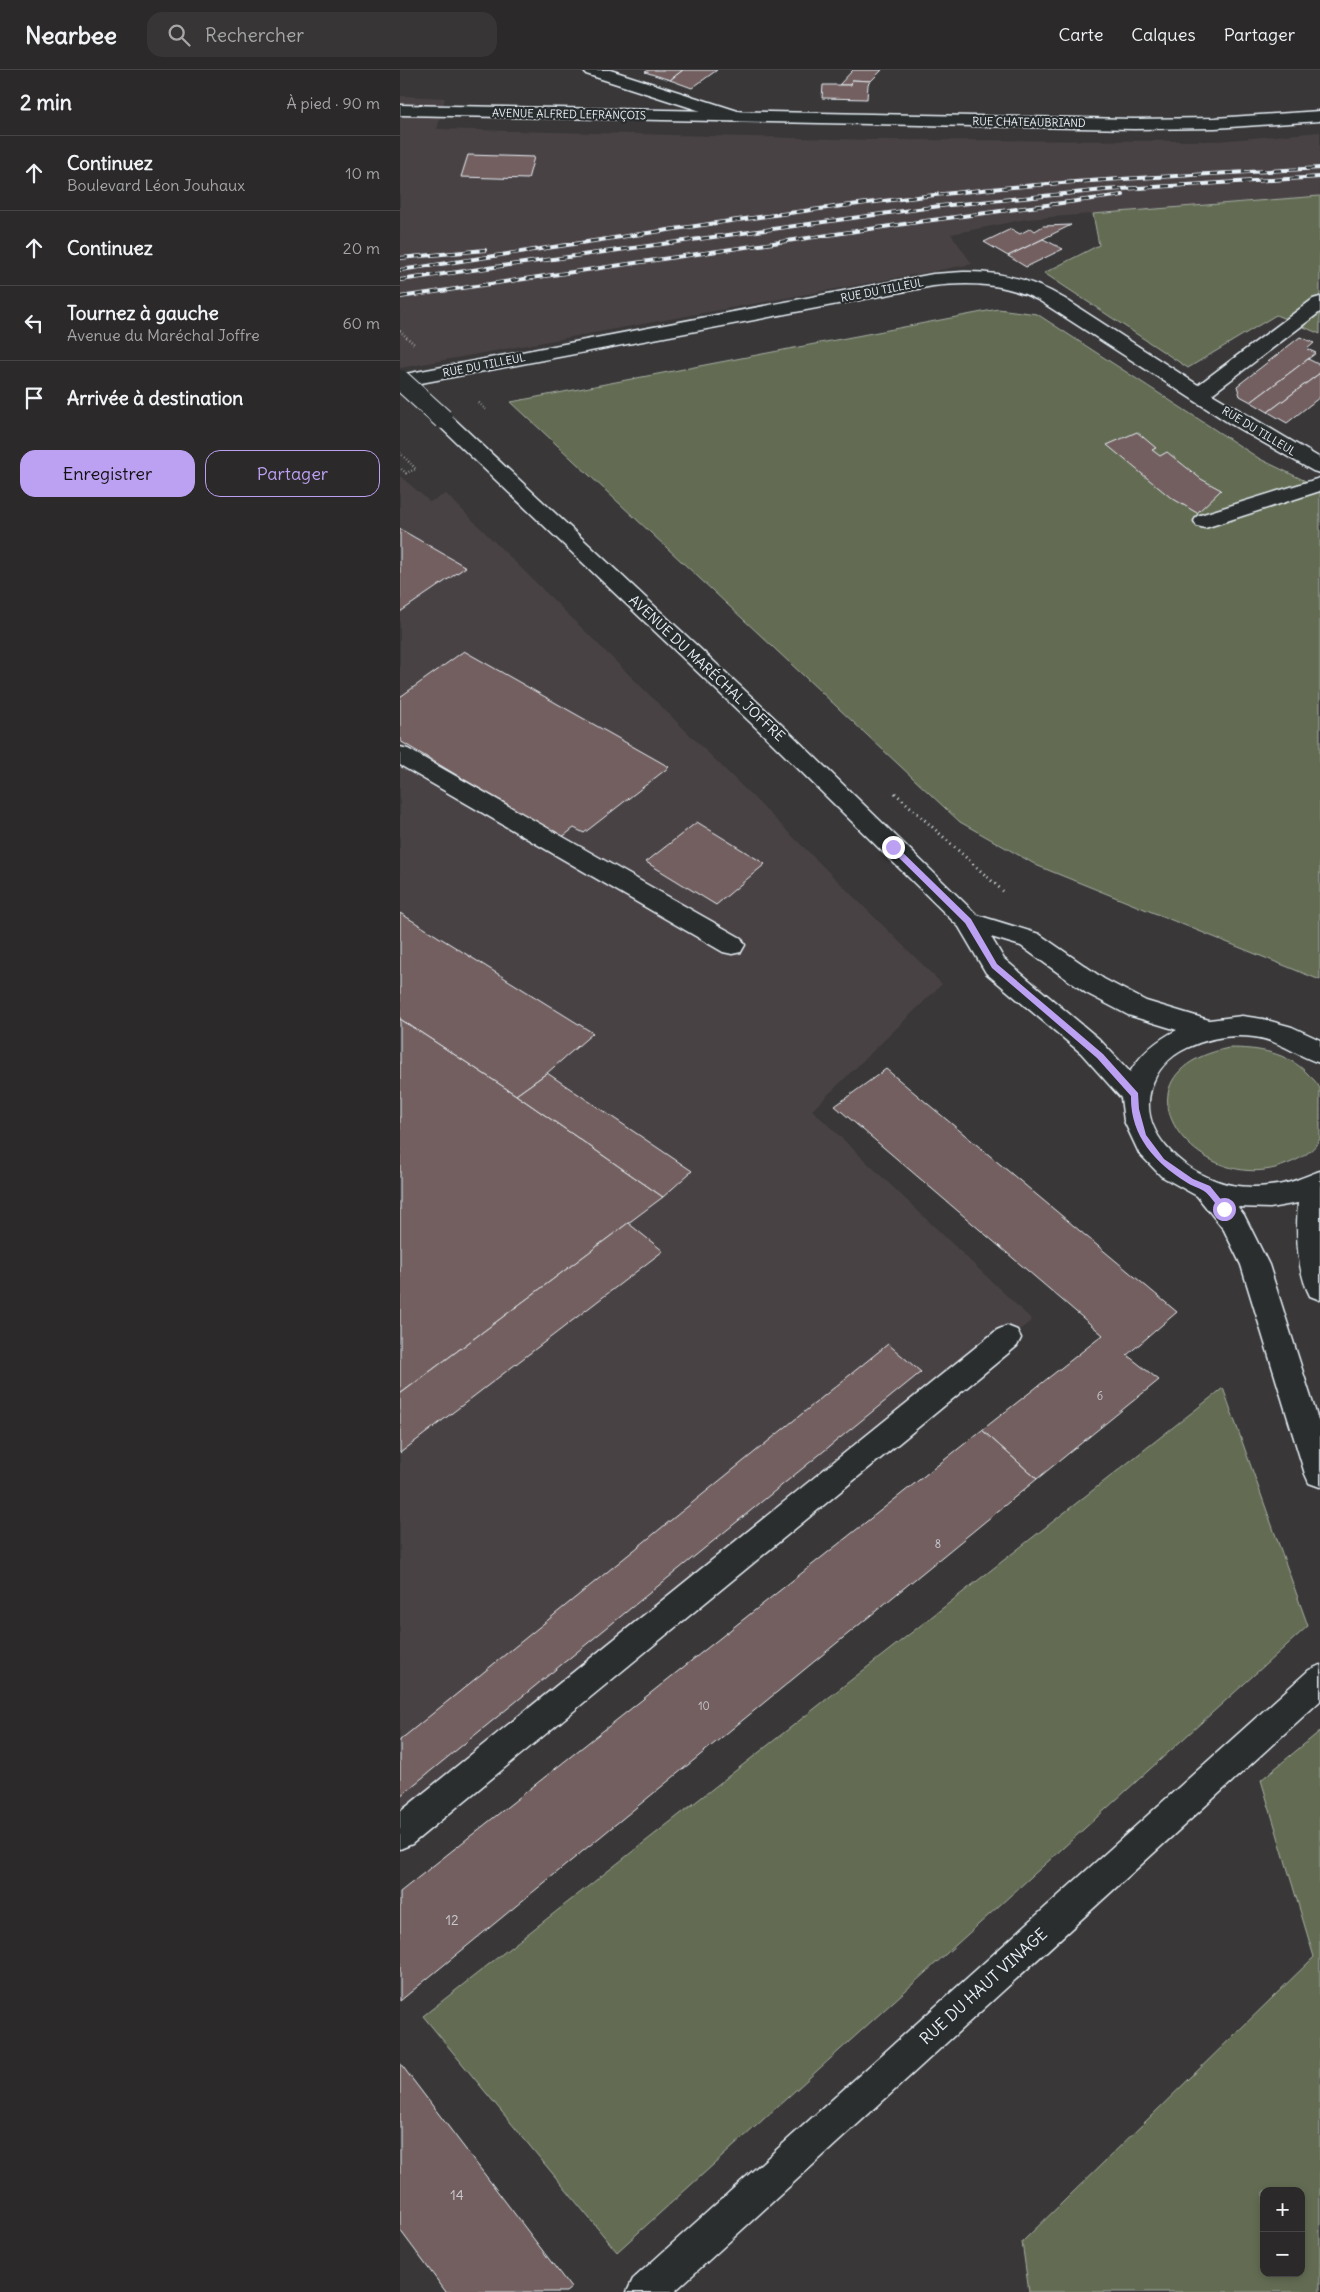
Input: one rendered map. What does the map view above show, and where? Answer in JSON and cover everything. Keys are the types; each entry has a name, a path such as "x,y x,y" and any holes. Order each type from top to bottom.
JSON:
{"main road":[{"path":"592,70 738,117"},
{"name":"AVENUE ALFRED LEFRANÇOIS","path":"400,110 738,117"},
{"name":"RUE CHATEAUBRIAND","path":"738,117 1172,124 1320,116"},
{"name":"RUE DU TILLEUL","path":"400,380 933,280 977,277 1013,282 1031,289 1174,376 1275,443 1320,467"},
{"path":"1199,394 1320,303"},
{"name":"AVENUE DU MARÉCHAL JOFFRE","path":"400,380 777,734 968,921 994,966 1100,1056 1135,1095"},
{"path":"1205,521 1320,484"},
{"path":"400,755 732,945"},
{"name":"AVENUE DU MARÉCHAL JOFFRE","path":"968,921 1030,940 1095,986 1137,1008 1207,1029"},
{"path":"1316,1047 1276,1031 1258,1028 1241,1026 1207,1029 1176,1040 1152,1058 1138,1082 1135,1095 1138,1122 1143,1136 1151,1149 1175,1172 1207,1188 1224,1194 1261,1197 1280,1196 1316,1184 1309,1223 1320,1288"},
{"path":"1207,1188 1234,1223 1255,1265 1320,1474"},
{"path":"400,1833 1007,1338"},
{"name":"RUE DU HAUT VINAGE","path":"646,2292 1320,1680"}],"path":[{"path":"400,453 416,469 406,474 400,468"},
{"path":"892,790 1009,896"}],"shaded area":[{"path":"400,96 445,98 437,129 871,140 1218,141 1320,132 1320,196 1026,219 951,234 972,264 400,368"},
{"path":"400,476 430,502 446,494 942,984 812,1110 1032,1320 400,1818"}],"green space":[{"path":"1320,196 1320,334 1276,315 1188,368 1044,273 1099,245 1093,214"},
{"path":"998,309 1037,314 1260,459 1320,488 1320,980 1038,866 960,822 511,402"},
{"path":"1229,1048 1261,1050 1281,1056 1300,1067 1313,1079 1320,1089 1320,1139 1314,1148 1297,1160 1287,1164 1254,1171 1223,1165 1196,1150 1177,1130 1168,1106 1172,1082 1191,1062"},
{"path":"1223,1388 1308,1626 617,2252 423,2016"},
{"path":"1320,1731 1320,2292 1029,2292 1022,2242 1314,1957 1261,1780"}],"building":[{"path":"649,70 683,70 670,80 645,72"},
{"path":"683,70 717,70 692,88 670,80"},
{"path":"853,70 882,70 871,81 852,80 851,85 839,85"},
{"path":"852,80 871,81 868,84 867,99 822,98 823,85 851,85"},
{"path":"468,155 534,157 528,179 461,177"},
{"path":"1071,225 1008,256 984,242 1011,229 1020,234 1031,228 1035,231 1043,226"},
{"path":"1043,239 1063,249 1026,267 1008,256"},
{"path":"1300,337 1314,343 1307,349 1316,353 1251,402 1240,396 1237,386"},
{"path":"1308,359 1320,365 1320,373 1268,412 1251,402"},
{"path":"1320,373 1320,397 1287,423 1268,412"},
{"path":"1137,432 1156,448 1152,450 1160,456 1167,452 1201,479 1221,490 1197,513 1170,497 1107,445"},
{"path":"400,529 466,567 400,612"},
{"path":"464,651 669,767 584,833 574,828 561,838 400,741 400,697"},
{"path":"697,822 765,864 716,905 646,862"},
{"path":"400,913 593,1033 547,1073 516,1095 400,1019"},
{"path":"400,1019 516,1095 663,1197 400,1394"},
{"path":"886,1069 1177,1312 1127,1355 1159,1380 1037,1479 982,1430 1103,1335 835,1106"},
{"path":"547,1073 692,1171 663,1197 516,1095"},
{"path":"628,1223 663,1251 400,1453 400,1394"},
{"path":"888,1344 921,1372 400,1796 400,1740"},
{"path":"982,1430 1037,1479 400,2001 400,1892"},
{"path":"400,2063 571,2288 566,2292 446,2292 400,2230"}],"railway":[{"path":"400,270 757,217 972,191 1102,180 1320,168"},
{"path":"400,280 940,206 1105,190 1320,177"},
{"path":"400,297 925,221 1123,195"},
{"path":"400,258 485,250"}],"route":[{"path":"893,847 968,921 994,966 1100,1056 1135,1095 1135,1109 1138,1122 1143,1136 1151,1149 1175,1172 1207,1188 1224,1209"}]}
